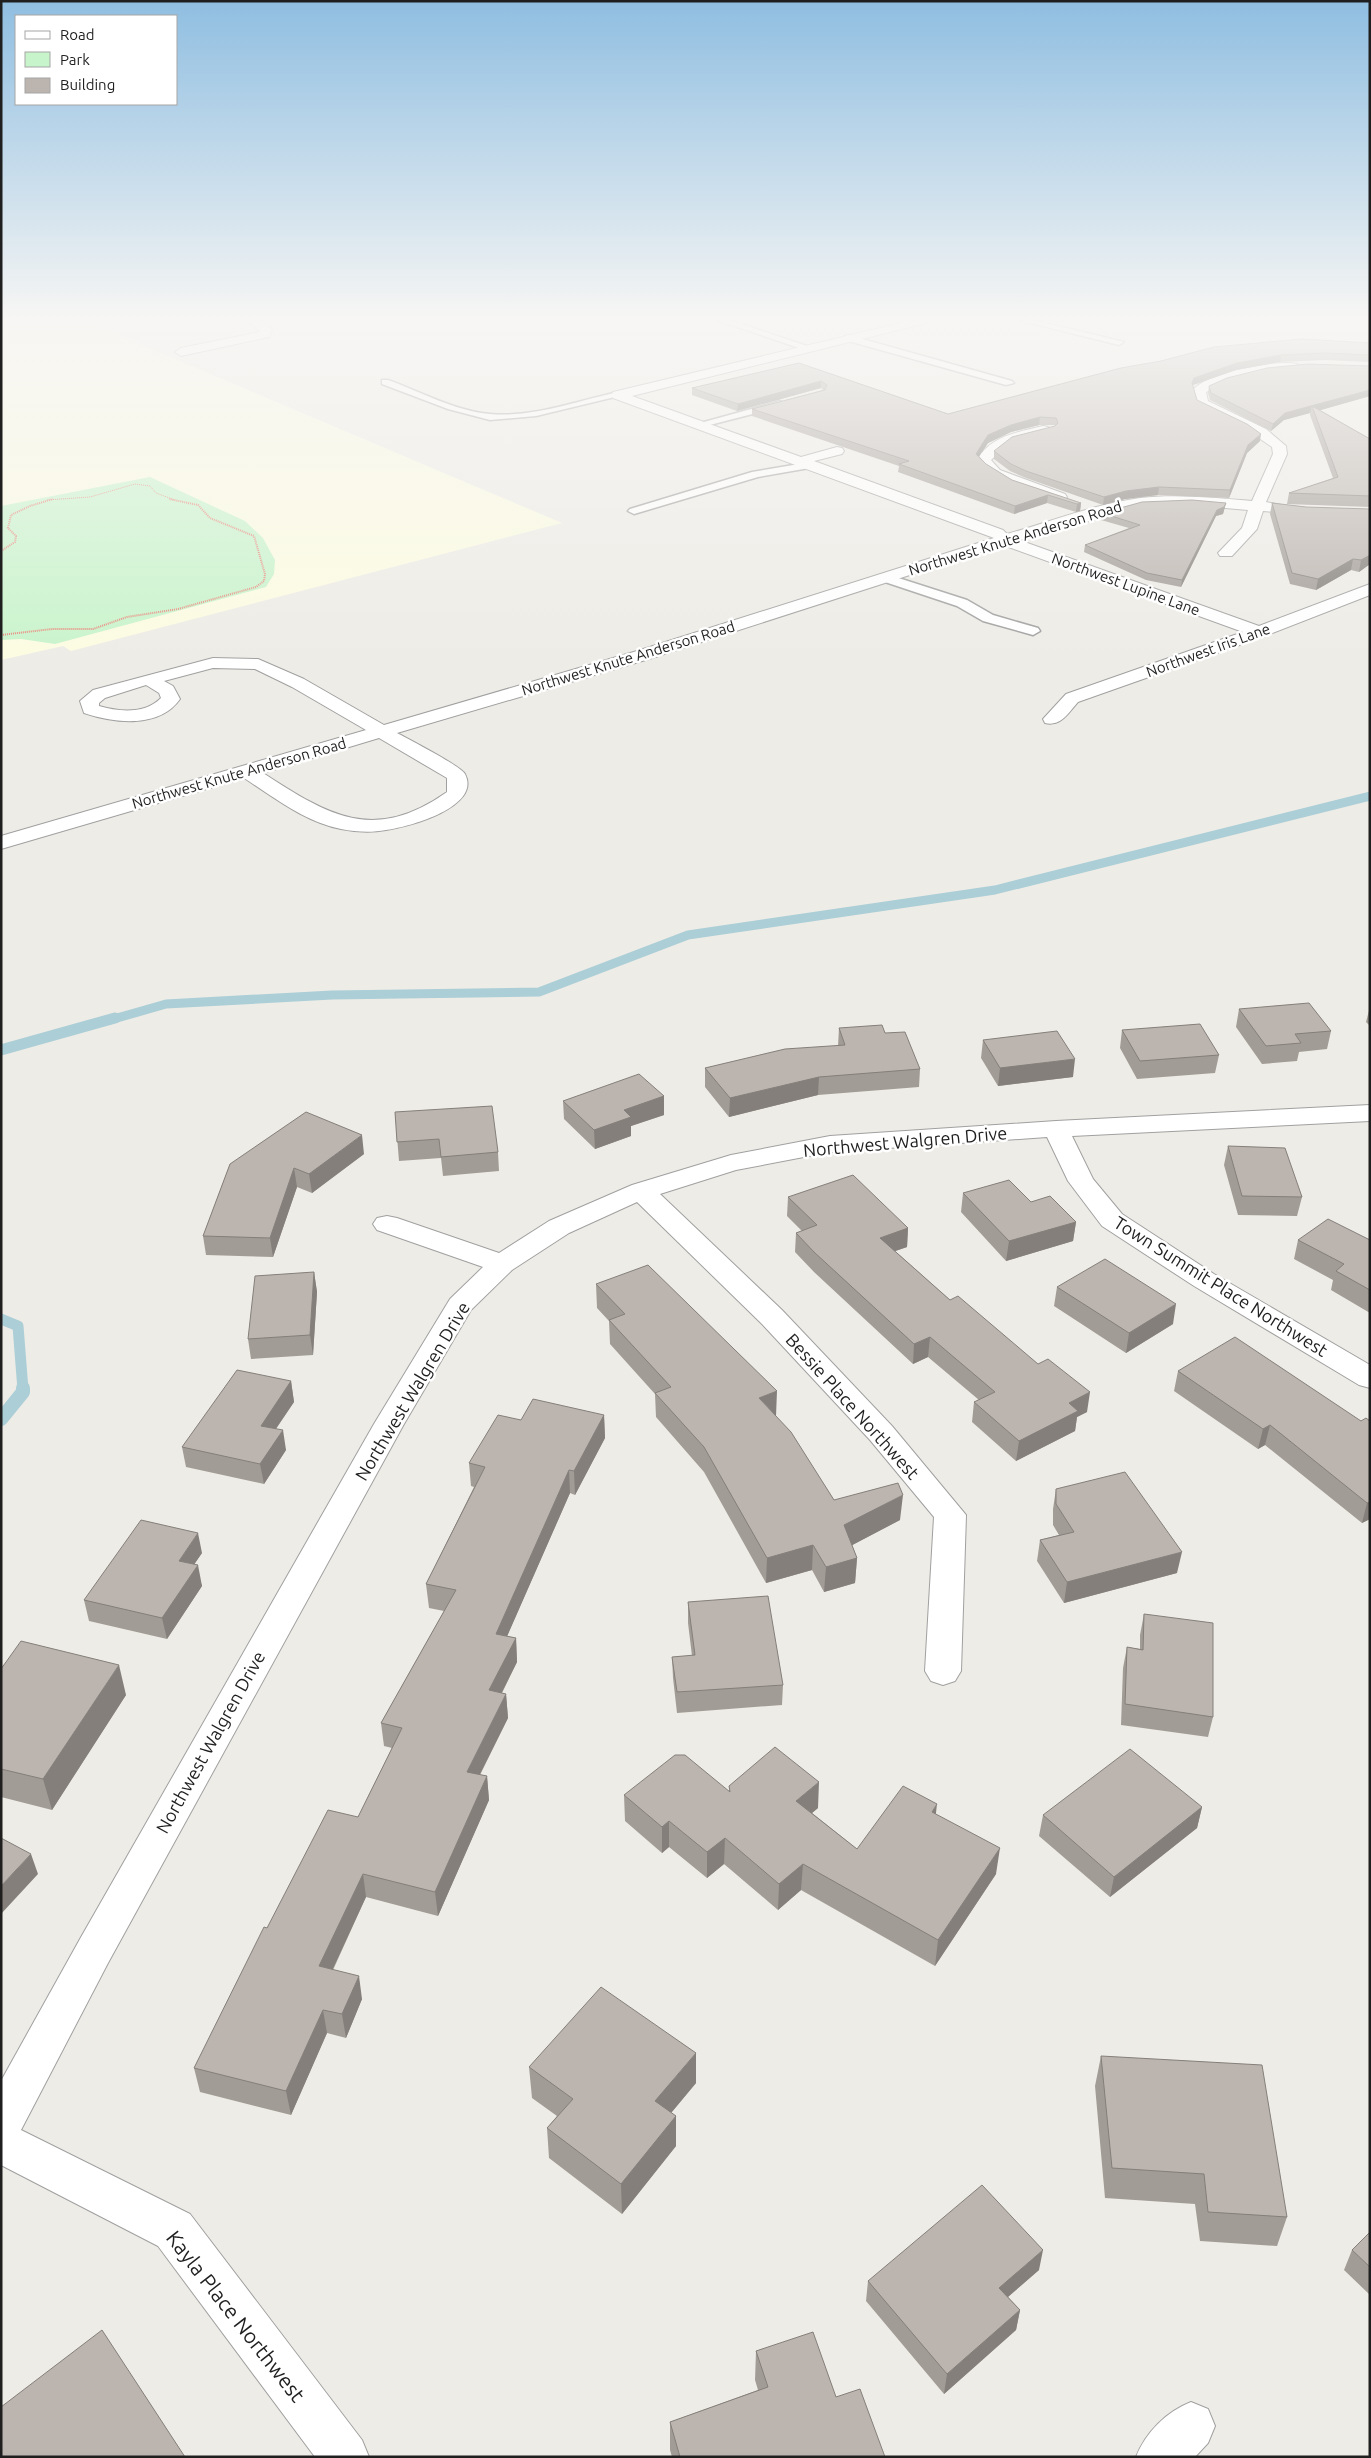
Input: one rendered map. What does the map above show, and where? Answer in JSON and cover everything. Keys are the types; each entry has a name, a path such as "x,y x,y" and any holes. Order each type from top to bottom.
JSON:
{"street":[{"name":"Northwest Lupine Lane","path":"726,435 998,533 1003,540 1259,632"},
{"path":"1031,435 1004,443 986,454 984,460 988,468 1002,475 1101,511"},
{"path":"1226,553 1249,529 1280,454 1279,446 1265,435"},
{"path":"806,463 837,450"},
{"name":"Northwest Knute Anderson Road","path":"1,843 643,655 1003,540 1101,511 1141,502 1162,500 1257,506 1295,511"},
{"name":"Northwest Iris Lane","path":"1052,719 1072,698 1259,632 1370,589"},
{"path":"148,679 213,663 258,664 298,683 456,775 458,784 456,794 442,806 387,824 341,823 317,814 247,771"},
{"name":"Northwest Walgren Drive","path":"1,2124 94,1951 389,1424 460,1305 502,1264 559,1227 641,1191 731,1163 830,1144 1056,1129 1370,1113"},
{"name":"Town Summit Place Northwest","path":"1056,1129 1080,1181 1112,1220 1204,1280 1370,1378"},
{"name":"Bessie Place Northwest","path":"641,1191 772,1317 882,1433 950,1515 943,1671"},
{"path":"387,1224 502,1264"},
{"name":"Kayla Place Northwest","path":"1,2142 174,2230 345,2457"}],"lane":[{"path":"634,511 756,474 806,463"},
{"path":"886,578 962,603 988,618 1033,631"}],"path":[{"path":"1,551 15,542 16,536 8,528 11,516 26,507 64,498 93,496 127,485 142,484 150,486 156,494 205,508 210,518 254,536 265,574 264,581 256,587 178,609 127,617 93,630 52,629 1,634"}],"shaded area":[{"path":"1,435 354,435 562,523 71,651 63,646 1,660"}],"green space":[{"path":"150,477 245,521 263,538 275,560 274,574 266,587 55,644 21,639 1,640 1,506"}],"building":[{"path":"830,435 989,435 976,454 986,464 1012,480 1081,503 1077,504 1048,495 1015,506 899,464 909,461"},
{"path":"1021,435 1260,435 1248,445 1230,490 1159,487 1126,491 1104,497 1026,471 1011,464 994,451 1012,437"},
{"path":"1323,435 1362,435 1370,439 1370,496 1289,493 1338,477"},
{"path":"1192,500 1226,503 1224,507 1217,510 1182,580 1147,573 1085,545 1140,525 1102,513 1142,502"},
{"path":"1272,503 1306,507 1370,509 1370,555 1361,560 1353,559 1318,579 1292,573"},
{"path":"1309,1003 1331,1031 1295,1034 1301,1043 1266,1046 1239,1009"},
{"path":"1200,1024 1219,1055 1140,1061 1122,1030"},
{"path":"882,1025 885,1033 905,1032 920,1069 819,1077 730,1098 705,1068 785,1049 845,1045 839,1028"},
{"path":"1057,1031 1075,1059 1000,1068 983,1040"},
{"path":"639,1074 664,1096 624,1110 631,1117 594,1130 563,1101"},
{"path":"492,1106 498,1152 441,1157 439,1139 397,1142 395,1112"},
{"path":"306,1112 362,1135 309,1174 294,1168 270,1238 203,1236 230,1164"},
{"path":"1228,1146 1285,1148 1302,1197 1242,1196"},
{"path":"853,1175 908,1228 880,1238 950,1300 958,1296 1038,1364 1048,1359 1090,1392 1069,1403 1078,1411 1019,1441 974,1402 995,1392 930,1337 914,1344 814,1252 796,1233 817,1225 788,1197"},
{"path":"1009,1180 1031,1202 1050,1196 1076,1222 1009,1241 963,1193"},
{"path":"1328,1219 1370,1240 1370,1290 1336,1271 1344,1264 1298,1240"},
{"path":"1105,1259 1176,1304 1129,1333 1057,1287"},
{"path":"648,1265 777,1391 759,1398 791,1432 834,1500 898,1483 903,1495 844,1525 857,1558 826,1567 813,1545 767,1558 704,1447 655,1393 671,1387 609,1320 625,1314 596,1284"},
{"path":"314,1272 310,1335 248,1339 255,1276"},
{"path":"1235,1337 1361,1421 1366,1418 1370,1421 1370,1502 1367,1503 1270,1425 1263,1429 1178,1371"},
{"path":"237,1370 291,1381 261,1426 283,1430 260,1464 182,1447"},
{"path":"533,1399 604,1415 574,1471 569,1470 496,1634 516,1638 489,1690 506,1694 467,1772 487,1776 435,1892 363,1874 319,1966 359,1976 342,2014 323,2010 286,2091 194,2068 264,1927 267,1928 328,1810 358,1817 402,1728 381,1723 456,1590 426,1584 485,1467 469,1463 498,1415 521,1420"},
{"path":"1125,1472 1182,1552 1067,1582 1040,1540 1074,1532 1056,1504 1056,1489"},
{"path":"141,1520 198,1533 179,1561 198,1565 162,1618 84,1600"},
{"path":"768,1596 783,1685 677,1692 672,1657 695,1655 688,1602"},
{"path":"1144,1614 1213,1623 1213,1717 1125,1704 1127,1647 1143,1650"},
{"path":"21,1641 119,1665 43,1779 1,1769 1,1669"},
{"path":"775,1747 819,1782 796,1801 857,1849 903,1786 937,1804 932,1812 1000,1848 938,1940 803,1864 779,1884 725,1838 707,1852 669,1821 662,1827 624,1795 675,1755 685,1755 730,1792 729,1786"},
{"path":"1130,1749 1202,1807 1114,1877 1043,1815"},
{"path":"1,1838 31,1854 1,1886"},
{"path":"601,1987 696,2053 655,2101 676,2116 621,2184 547,2128 573,2099 529,2067"},
{"path":"1101,2056 1262,2065 1287,2217 1208,2212 1204,2174 1112,2168"},
{"path":"982,2185 1043,2250 999,2288 1020,2310 947,2374 868,2281"},
{"path":"1370,2232 1370,2267 1352,2250"},
{"path":"102,2330 185,2457 1,2457 1,2407"},
{"path":"813,2332 836,2397 860,2389 885,2457 680,2457 670,2422 768,2387 756,2351"}],"waterway":[{"path":"110,1020 166,1004 332,995 539,992 688,935 995,890 1370,796"},
{"path":"1,1050 115,1018"},
{"path":"1,1319 18,1326 23,1390"},
{"path":"1,1419 23,1390"}]}
